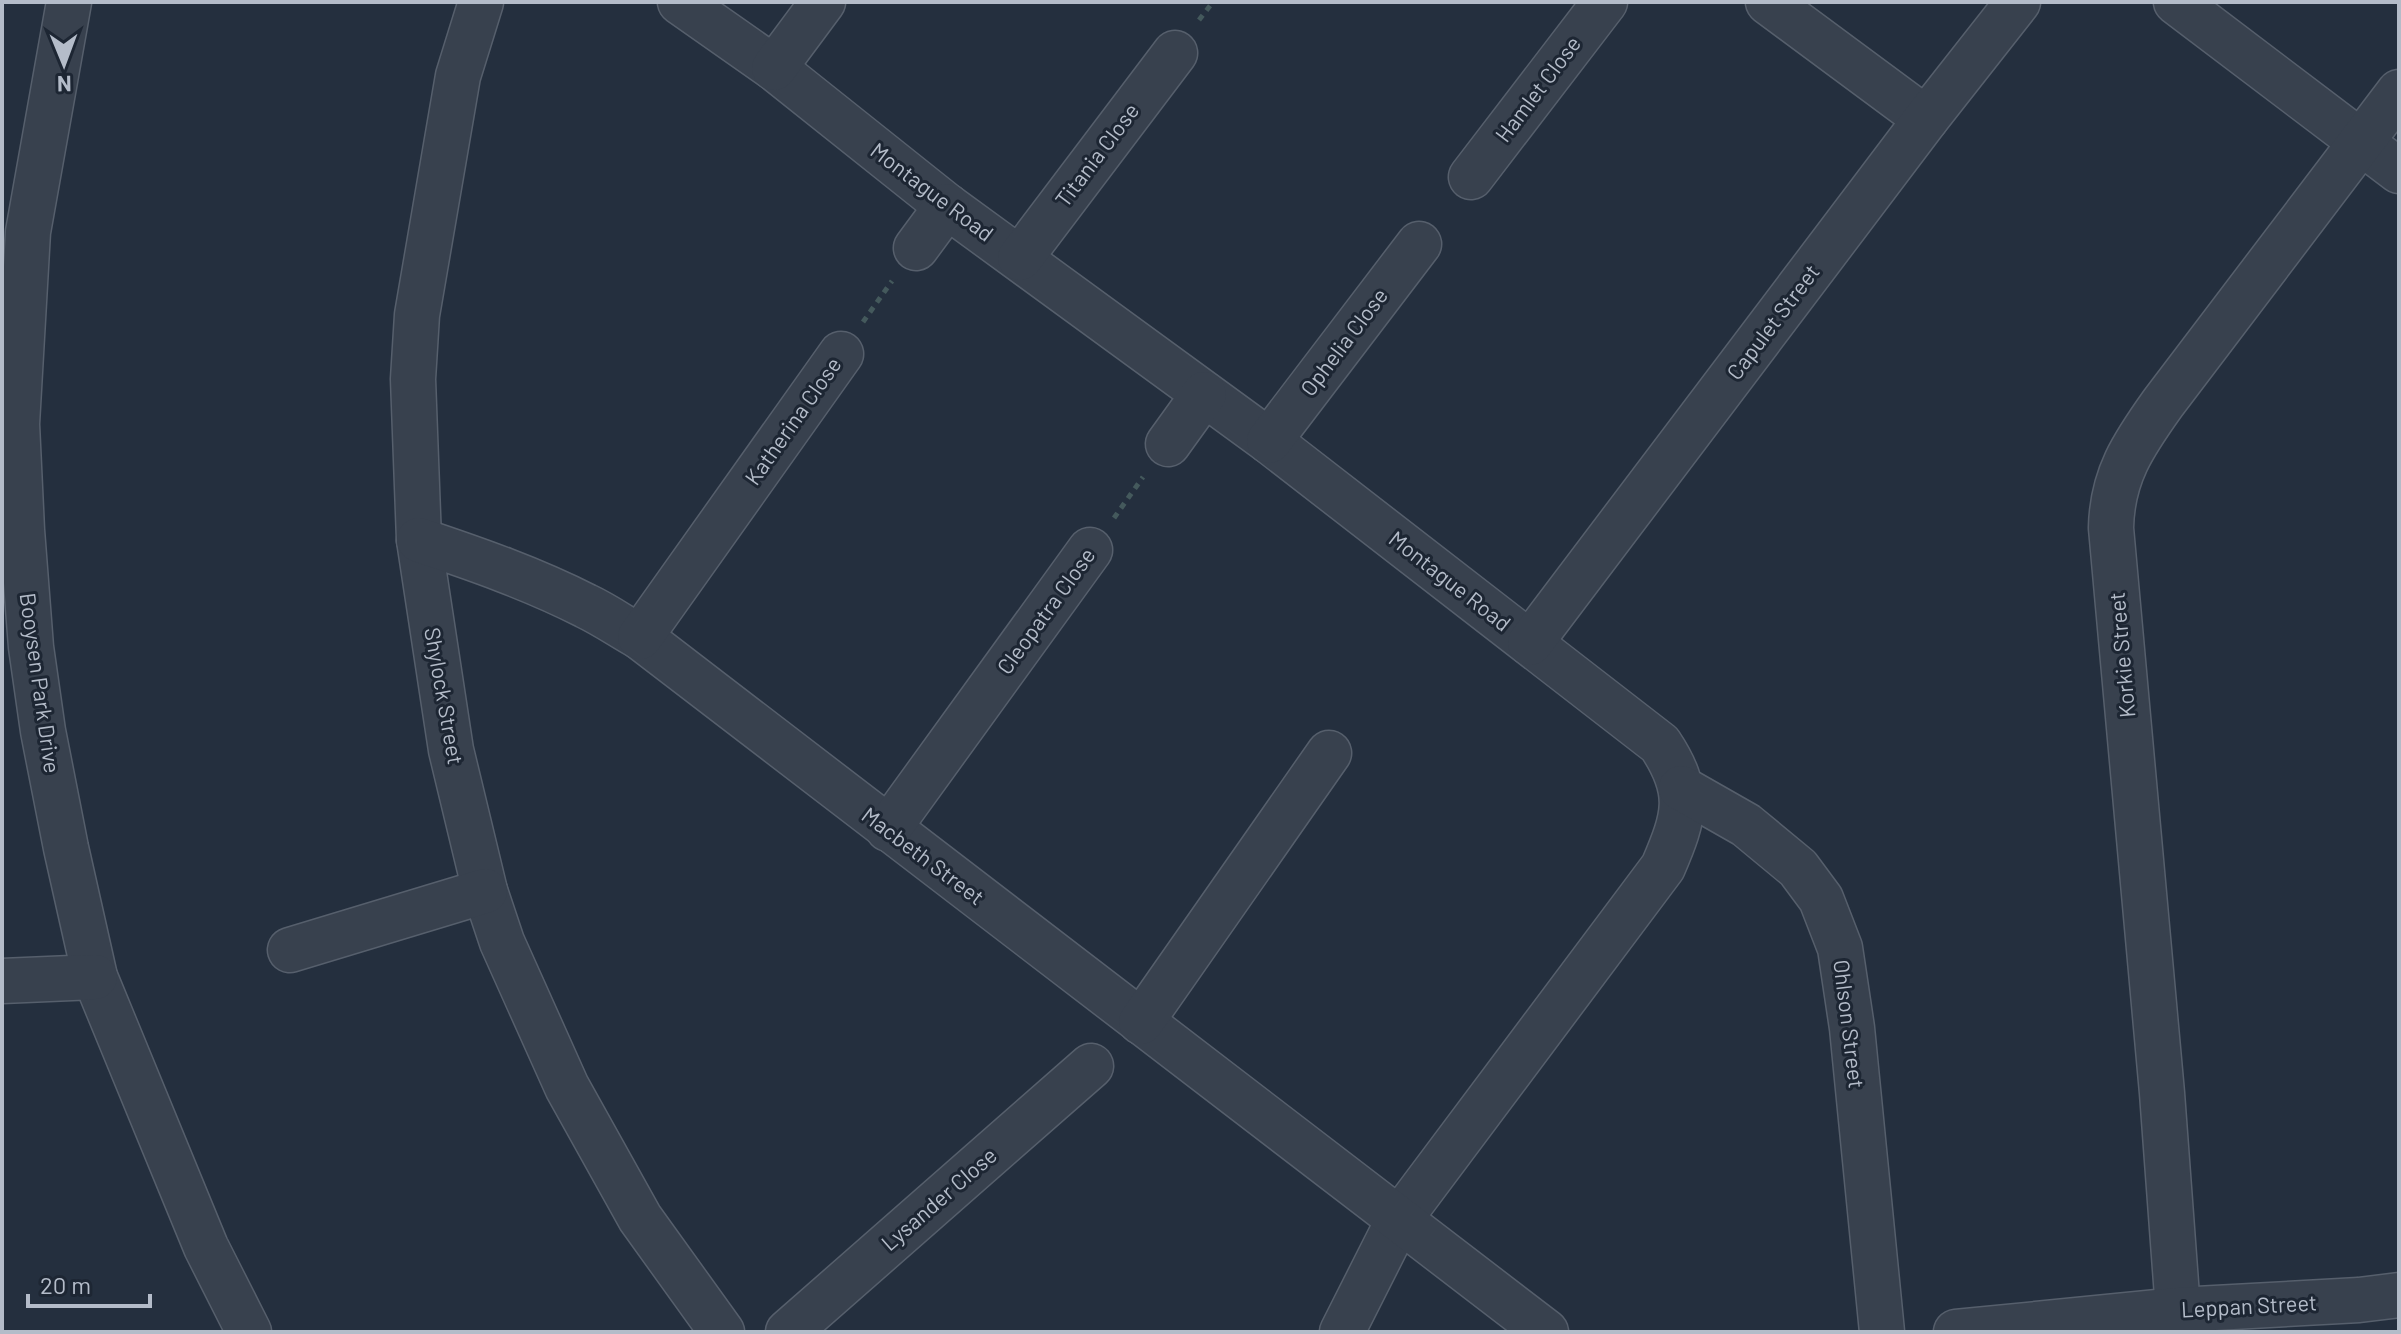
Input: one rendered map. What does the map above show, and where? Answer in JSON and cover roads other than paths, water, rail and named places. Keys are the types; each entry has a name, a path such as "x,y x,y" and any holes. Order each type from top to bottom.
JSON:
{"street":[{"name":"Booysen Park Drive","path":"69,2 28,232 17,424 31,647 43,731 95,977 206,1247 249,1332"},
{"name":"Shylock Street","path":"481,2 458,76 417,315 413,379 419,540 451,750 485,891 502,942 567,1087 640,1218 722,1332"},
{"name":"Montague Road","path":"680,2 774,68 947,206 1269,441 1660,744 1674,765 1681,788 1682,814 1663,867 1398,1221 1342,1332"},
{"path":"774,68 823,2"},
{"name":"Hamlet Close","path":"1471,177 1605,2"},
{"path":"1768,2 1926,119"},
{"name":"Capulet Street","path":"1530,643 2018,2"},
{"path":"2176,2 2399,171"},
{"name":"Titania Close","path":"1020,258 1184,40"},
{"name":"Korkie Street","path":"2178,1310 2162,1093 2111,528 2112,506 2117,482 2133,446 2399,92"},
{"path":"916,248 947,206"},
{"name":"Ophelia Close","path":"1269,441 1419,244"},
{"name":"Katherina Close","path":"640,637 841,354"},
{"path":"1168,444 1204,394"},
{"name":"Macbeth Street","path":"419,540 493,565 544,587 587,606 640,637 1398,1221"},
{"name":"Cleopatra Close","path":"888,829 1090,550"},
{"path":"1141,1022 1329,753"},
{"name":"Ohlson Street","path":"1681,788 1746,825 1798,868 1821,899 1840,948 1852,1028 1882,1332"},
{"path":"290,950 485,891"},
{"path":"2,981 95,977"},
{"name":"Lysander Close","path":"788,1332 1091,1066"},
{"path":"1398,1221 1546,1332"},
{"name":"Leppan Street","path":"1956,1332 2178,1310 2399,1295"}]}
